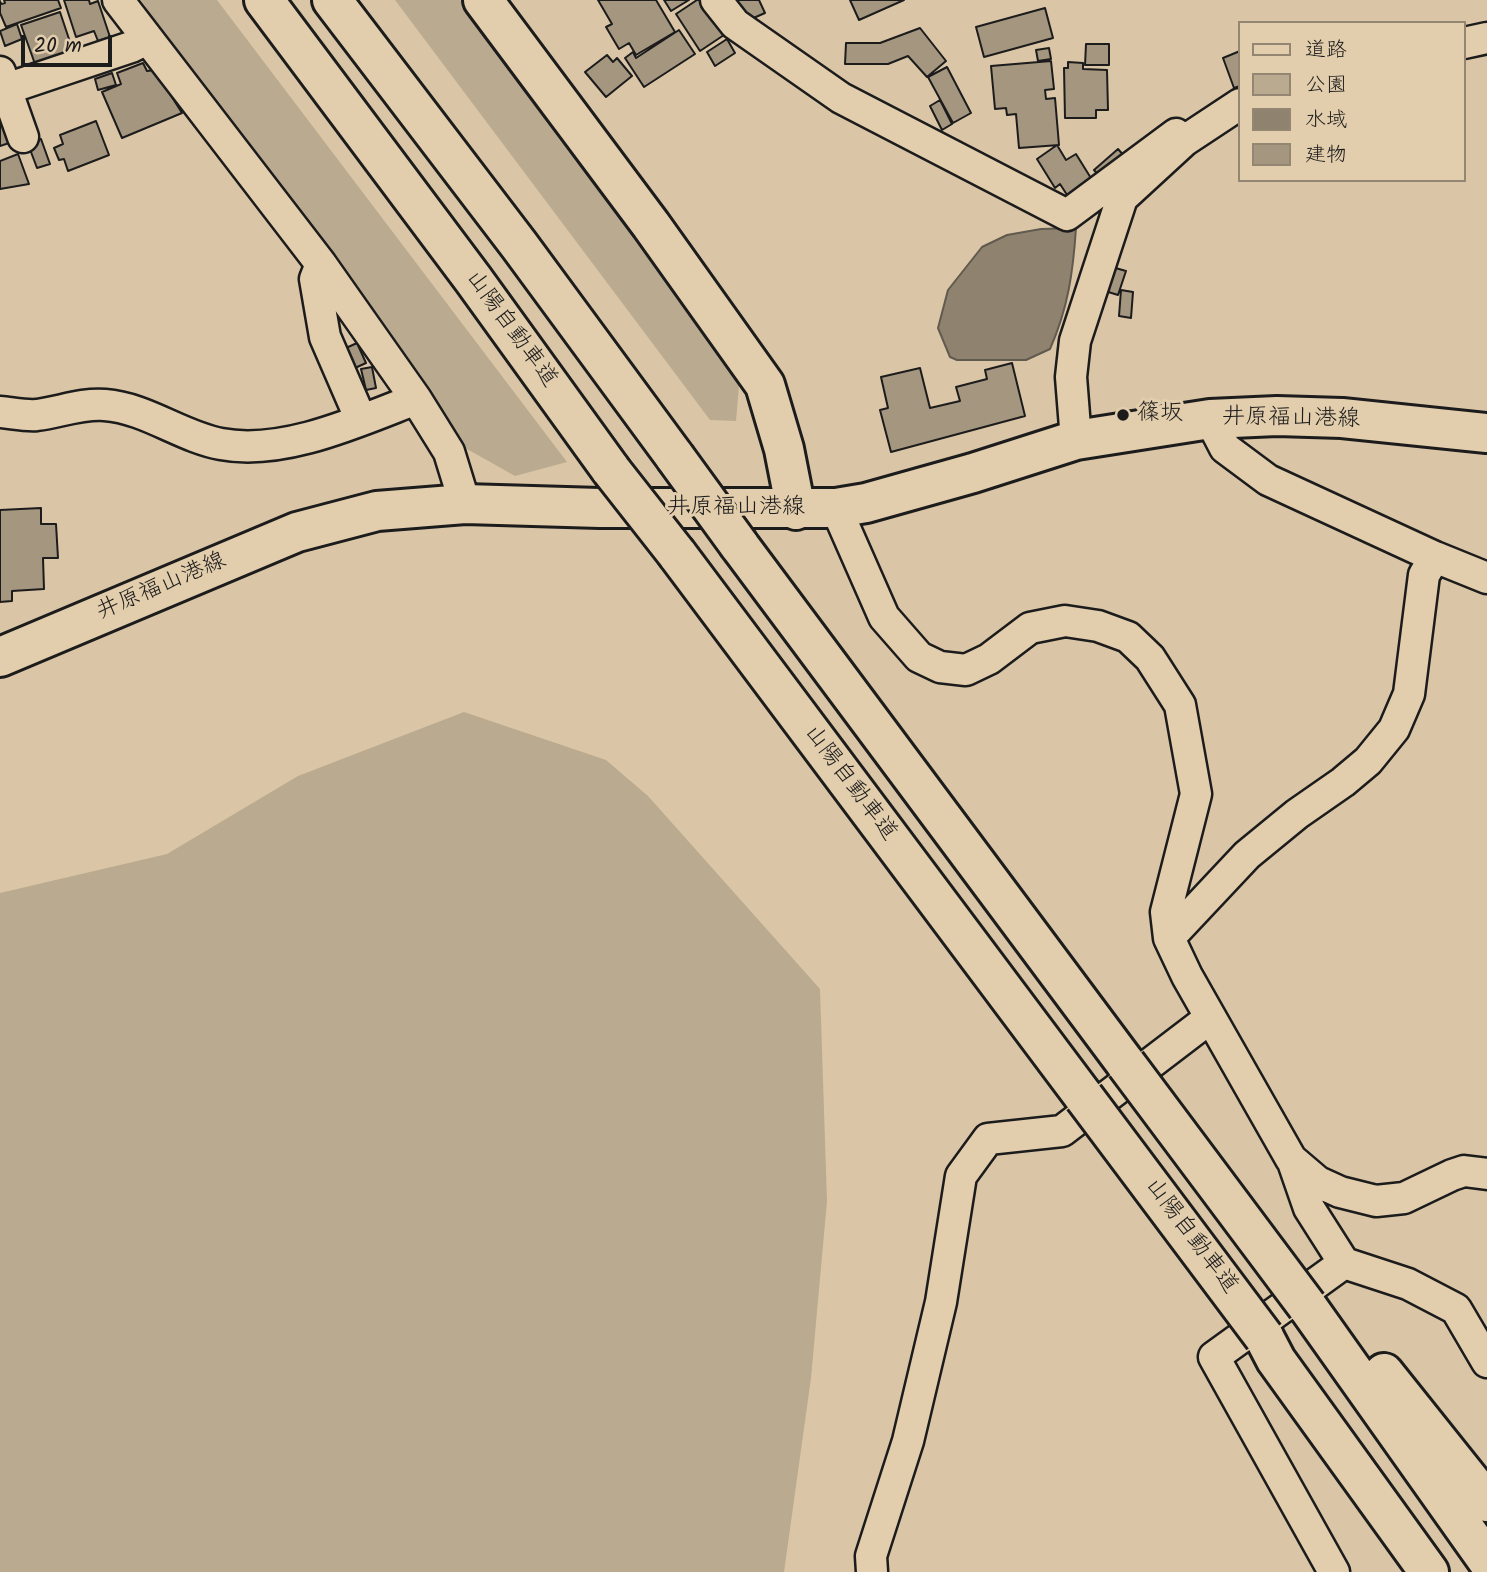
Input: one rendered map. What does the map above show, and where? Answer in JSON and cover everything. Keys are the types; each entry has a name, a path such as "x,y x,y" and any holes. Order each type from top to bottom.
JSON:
{"main road":[{"name":"山陽自動車道","path":"264,0 611,470 677,554 1084,1097 1270,1348 1429,1572"},
{"path":"332,0 519,245 1180,1137 1314,1300 1487,1502"},
{"path":"483,0 651,225 765,385 784,449 796,510"},
{"name":"井原福山港線","path":"0,657 297,532 377,511 465,504 600,508 836,508 866,503 973,473 1076,440 1210,419 1277,416 1342,418 1487,433"},
{"path":"1314,1300 1487,1560"},
{"path":"1270,1348 1314,1448 1396,1572"}],"street":[{"path":"118,0 321,264 416,399 449,452 465,504"},
{"path":"716,0 735,24 841,98 1067,215 1175,134 1184,141"},
{"path":"1466,42 1487,37"},
{"path":"23,137 2,84 131,47 148,39"},
{"path":"1076,440 1071,377 1075,341 1122,198 1184,141 1238,105"},
{"path":"321,264 315,279 325,337 361,420"},
{"path":"0,412 35,415 79,406 105,405 126,409 221,444 272,446 309,437 416,399"},
{"path":"1210,419 1225,448 1268,480 1487,578"},
{"path":"836,508 884,617 919,657 940,667 966,670 989,659 1030,628 1065,621 1098,626 1128,638 1150,658 1180,705 1196,794 1166,912 1169,937 1210,1018 1291,1159 1309,1208 1345,1263 1408,1284 1456,1309 1487,1362"},
{"path":"1169,937 1247,855 1368,761 1394,729 1409,694 1424,575 1435,557"},
{"path":"872,1572 871,1556 908,1441 941,1302 961,1176 988,1139 1062,1131 1210,1018"},
{"path":"1291,1159 1318,1182 1340,1192 1376,1201 1404,1198 1464,1171 1487,1174"},
{"path":"1334,1572 1214,1357 1345,1263"}],"green space":[{"path":"141,0 217,0 567,462 515,476 467,449 206,97"},
{"path":"395,0 460,0 558,138 740,374 736,421 710,420"},
{"path":"464,712 606,760 648,796 820,989 827,1201 811,1378 784,1572 0,1572 0,893 167,854 298,776"}],"water":[{"path":"1076,228 1069,290 1050,349 1026,360 957,360 950,357 938,328 948,290 982,247 1007,235 1041,229"}],"building":[{"path":"4,0 58,0 61,8 6,27 0,13 0,1 1,4 5,3"},
{"path":"64,0 89,0 90,4 98,1 110,37 98,41 94,31 76,37"},
{"path":"598,0 656,0 675,32 636,55 629,43 619,49 606,27 612,24"},
{"path":"664,0 689,0 671,11"},
{"path":"700,0 724,35 700,51 676,14"},
{"path":"733,0 759,0 765,13 742,23"},
{"path":"850,0 904,0 859,20"},
{"path":"1045,8 1053,38 984,57 976,27"},
{"path":"60,12 73,51 35,64 21,25"},
{"path":"17,24 22,39 5,46 0,31"},
{"path":"920,28 946,61 927,77 908,56 888,64 845,64 846,43 880,43"},
{"path":"679,30 695,54 644,87 625,58 633,52 636,58"},
{"path":"727,39 735,53 715,66 707,52"},
{"path":"1086,44 1109,44 1109,65 1085,65"},
{"path":"1049,48 1051,59 1038,61 1036,50"},
{"path":"1238,52 1238,87 1234,88 1223,58"},
{"path":"607,55 613,62 617,58 632,76 606,97 585,72"},
{"path":"1051,61 1054,89 1045,90 1046,99 1055,98 1059,145 1019,148 1016,114 1007,115 1006,108 995,109 991,66"},
{"path":"1068,62 1083,63 1083,69 1107,70 1108,110 1096,110 1096,118 1065,118 1064,68 1068,68"},
{"path":"143,63 147,71 155,70 182,113 122,138 102,92 121,84 117,73"},
{"path":"947,67 971,113 953,123 928,77"},
{"path":"112,73 116,85 98,90 95,79"},
{"path":"940,100 952,124 942,130 930,106"},
{"path":"0,118 3,126 8,124 15,141 0,146"},
{"path":"96,121 109,155 68,171 64,159 59,160 54,148 63,144 60,135"},
{"path":"41,139 50,164 37,168 28,144"},
{"path":"1057,145 1066,160 1076,154 1094,183 1069,198 1060,184 1055,188 1037,159"},
{"path":"1118,149 1125,157 1101,178 1094,170"},
{"path":"18,154 29,184 0,189 0,161"},
{"path":"1112,267 1126,271 1118,295 1105,291"},
{"path":"1121,290 1133,292 1131,318 1119,316"},
{"path":"357,343 366,363 355,368 346,348"},
{"path":"1012,363 1025,416 891,452 880,410 888,408 881,377 920,368 930,408 960,401 956,387 987,379 985,370"},
{"path":"372,367 376,388 366,390 361,369"},
{"path":"41,508 41,524 56,524 58,558 43,558 44,589 12,591 12,601 0,602 0,510"}],"place":[{"name":"篠坂","path":"1123,415"}]}
